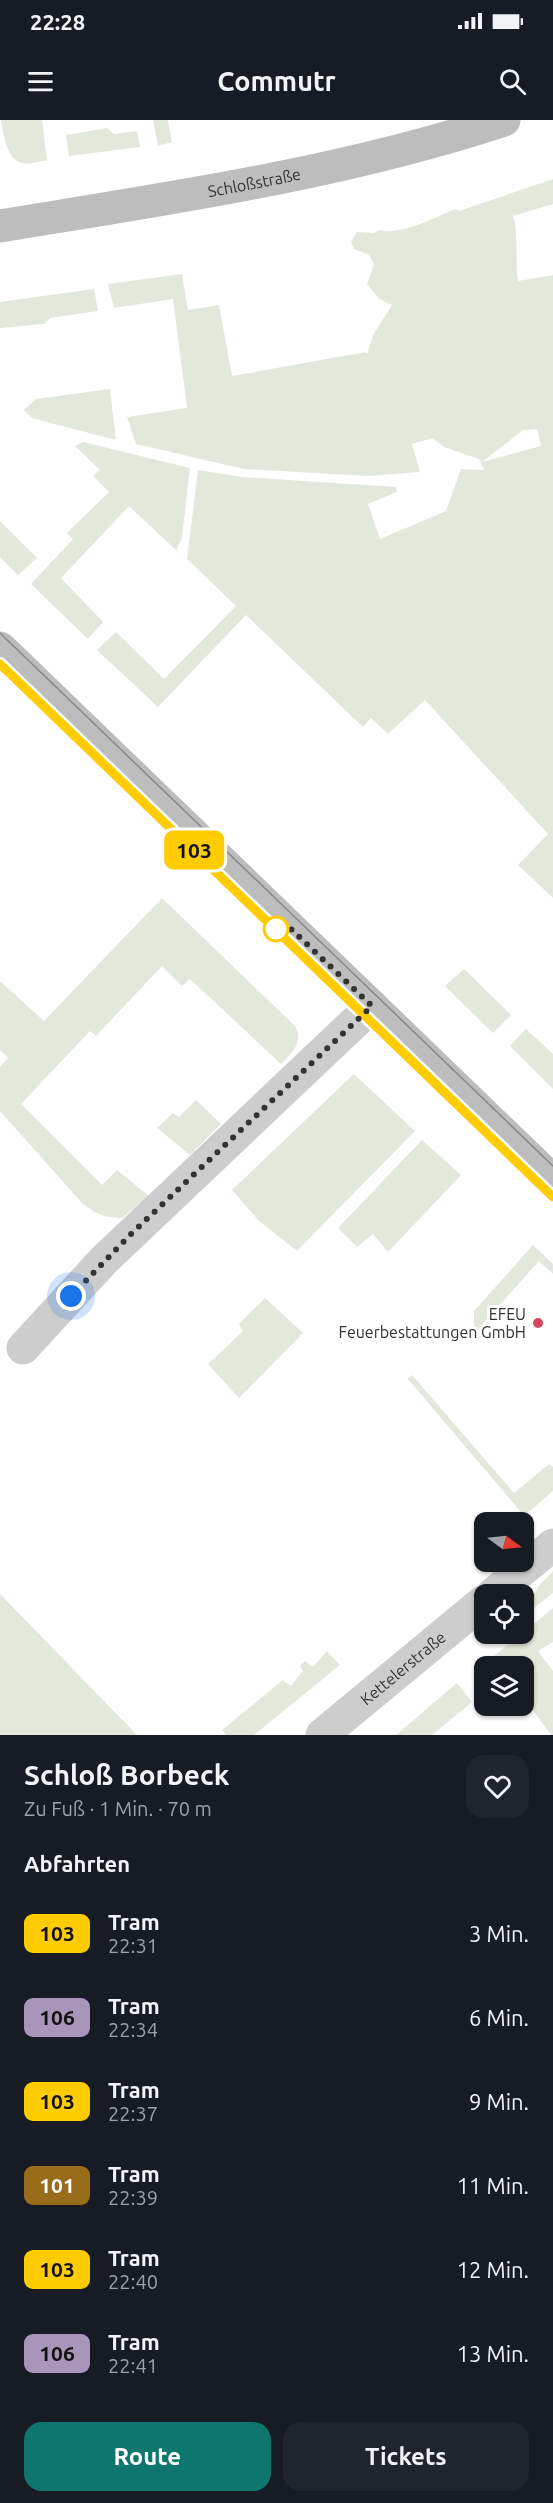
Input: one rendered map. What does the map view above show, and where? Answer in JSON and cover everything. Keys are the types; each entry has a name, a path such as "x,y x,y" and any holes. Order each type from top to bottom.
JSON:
{"street":[{"name":"Schloßstraße","path":"0,226 291,177 404,151 504,120"},
{"path":"0,648 553,1181"},
{"path":"23,1348 104,1260 372,1006"},
{"path":"505,1584 553,1545"},
{"name":"Kettelerstraße","path":"322,1735 474,1609"}],"shaded area":[{"path":"1,120 42,120 47,160 28,164 17,161 9,152"},
{"path":"153,120 168,120 172,142 158,146"},
{"path":"107,128 114,134 137,131 140,147 69,156 66,135"},
{"path":"553,179 553,204 513,216 518,281 553,275 553,898 518,865 548,834 425,700 388,734 371,718 363,727 246,615 158,707 97,650 116,632 164,679 236,606 187,559 198,470 242,477 396,487 397,492 368,504 380,539 446,511 461,469 484,470 479,459 444,447 432,438 412,444 420,472 367,476 244,469 136,444 127,417 187,408 173,299 114,308 108,284 182,274 188,310 219,305 232,376 366,352 367,354 373,335 392,305 379,299 367,284 374,264 369,255 354,249 351,242 357,232 374,233 379,230 408,228 456,209 459,211","holes":["537,429 541,446 482,462 523,430"]},
{"path":"94,289 98,311 50,318 44,324 0,328 0,302"},
{"path":"110,389 116,440 32,418 24,410 36,399"},
{"path":"83,442 190,468 182,538 176,550 129,506 61,578 103,622 88,639 31,584 73,539 67,533 109,492 93,476 100,470 75,446"},
{"path":"0,521 37,558 18,575 0,557"},
{"path":"162,898 295,1026 298,1037 293,1051 281,1064 190,979 182,986 162,966 96,1036 90,1031 21,1104 102,1185 117,1170 149,1196 122,1218 110,1217 96,1213 82,1203 0,1111 0,1067 8,1058 0,1050 0,981 44,1021"},
{"path":"464,969 511,1015 493,1033 445,986"},
{"path":"526,1029 553,1054 553,1089 510,1046"},
{"path":"354,1074 415,1131 297,1251 259,1221 232,1190"},
{"path":"196,1100 221,1124 190,1155 157,1128 173,1113 179,1117"},
{"path":"422,1140 461,1175 388,1252 373,1234 357,1247 338,1228"},
{"path":"533,1245 553,1264 553,1274 539,1261 474,1334 474,1311"},
{"path":"265,1298 303,1333 239,1398 208,1364 243,1331 239,1324"},
{"path":"412,1375 514,1493 549,1464 553,1467 553,1491 529,1512 519,1512 408,1379"},
{"path":"553,1571 553,1593 534,1608 534,1595 538,1587"},
{"path":"0,1594 137,1735 0,1735"},
{"path":"553,1608 553,1642 538,1651 553,1671 553,1735 534,1712 534,1656 494,1656 509,1644 534,1644 534,1624"},
{"path":"327,1651 340,1665 254,1735 226,1735 222,1730 283,1680 291,1686 303,1671 300,1666 305,1661 313,1667"},
{"path":"457,1683 472,1702 432,1735 396,1735"}],"tram line":[{"path":"0,633 553,1166"},
{"path":"0,664 553,1197"},
{"name":"103","path":"0,664 553,1197"}],"place":[{"name":"EFEU Feuerbestattungen GmbH","path":"538,1323"}],"route":[{"path":"71,1296 104,1260 372,1006 290,928 276,929"}]}
